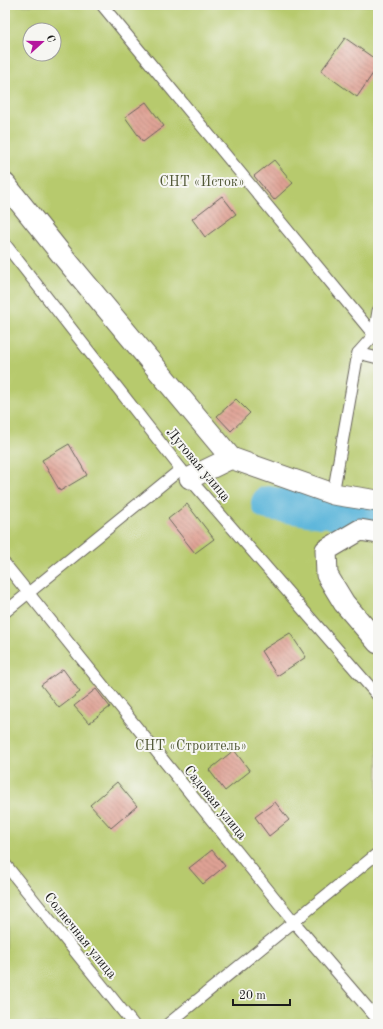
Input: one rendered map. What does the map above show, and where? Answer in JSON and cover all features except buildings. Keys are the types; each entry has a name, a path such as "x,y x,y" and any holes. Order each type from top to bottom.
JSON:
{"street":[{"path":"5,184 62,255 231,458 333,494 378,501"},
{"path":"186,473 231,458"},
{"path":"378,533 360,530 326,550 326,575 344,603 378,643"}],"lane":[{"path":"102,5 374,335"},
{"name":"Луговая улица","path":"5,244 186,473 378,696"},
{"path":"333,494 358,353 374,335 378,311"},
{"path":"358,353 378,358"},
{"path":"5,612 186,473"},
{"name":"Садовая улица","path":"5,564 294,922 378,1020"},
{"path":"168,1024 378,854"},
{"name":"Солнечная улица","path":"5,864 133,1024"}],"green space":[{"path":"5,5 378,5 378,1024 5,1024"}],"waterway":[{"path":"268,503 321,511"},
{"path":"335,513 378,520"}],"park label":[{"name":"СНТ «Исток»","path":"202,181"},
{"name":"СНТ «Строитель»","path":"191,745"}]}
